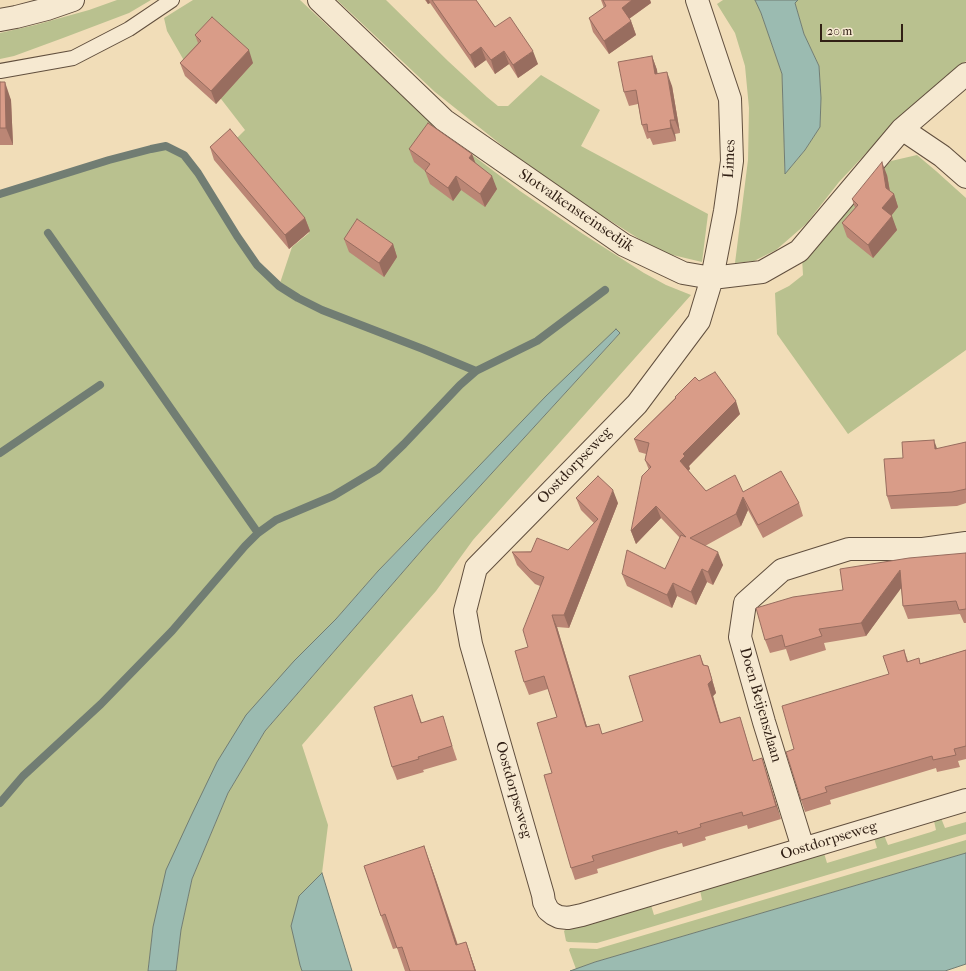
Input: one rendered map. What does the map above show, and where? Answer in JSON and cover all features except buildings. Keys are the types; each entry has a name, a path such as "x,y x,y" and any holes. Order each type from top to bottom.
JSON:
{"street":[{"path":"0,20 74,0"},
{"name":"Slotvalkensteinsedijk","path":"319,0 444,120 624,245 683,273 712,278 762,272 799,251 902,129 966,74"},
{"name":"Limes","path":"697,0 730,99 732,161 725,211 712,278 699,321"},
{"path":"902,129 942,156 966,177"},
{"name":"Oostdorpseweg","path":"699,321 637,404 476,568 465,611 471,644 544,902 548,910 559,917 568,918 582,915 966,800"},
{"name":"Doen Beijenszlaan","path":"803,848 764,722 740,637 745,603 782,570 849,549 923,549 966,543"}],"lane":[{"path":"0,71 73,58 129,29 172,0"}],"green space":[{"path":"117,0 151,0 129,13 14,56 0,59 0,33 89,10"},
{"path":"193,0 300,0 438,129 520,191 644,273 666,285 691,295 473,540 436,591 302,745 328,825 322,873 299,896 300,965 302,971 176,971 181,930 192,879 228,793 265,731 428,543 620,333 616,330 410,538 378,571 336,619 294,661 153,927 148,971 0,971 0,194 109,160 166,146 184,155 198,173 257,265 279,286 292,247 309,233 237,138 245,130 218,95 186,64 167,31 164,18"},
{"path":"337,0 386,0 448,61 498,106 508,106 541,75 600,110 581,146 708,214 702,262 660,252 590,208 509,151 435,92"},
{"path":"723,0 755,0 761,13 782,74 785,174 805,150 820,127 821,98 819,66 804,34 795,3 798,0 966,0 966,61 943,79 897,120 839,182 806,224 776,250 754,261 735,263 748,160 749,108 745,66 735,33 717,4"},
{"path":"917,155 966,198 966,350 848,434 777,334 775,293 789,286 803,275 802,258 891,161"},
{"path":"941,818 945,828 966,822 966,834 597,943 566,941 564,931 566,929 651,905 654,915 702,900 700,890 824,853 827,863 877,848 874,838 884,835 888,845 931,832 936,830 934,821"},
{"path":"966,840 966,853 595,962 576,969 569,950 570,948 597,949"}],"water":[{"path":"755,0 798,0 795,3 804,34 819,66 821,98 820,127 805,150 785,174 782,74"},
{"path":"616,329 620,333 428,543 265,731 228,793 192,879 181,930 176,971 148,971 153,927 166,870 217,762 246,715 294,661 336,619 378,571 546,396"},
{"path":"966,853 966,964 945,971 570,971 595,962"},
{"path":"322,873 352,971 302,971 300,965 291,926 299,896"}],"waterway":[{"path":"0,194 109,160 166,146 184,155 198,173 257,265 279,286 298,298 322,310 476,371"},
{"path":"48,233 258,533"},
{"path":"0,803 23,776 101,704 172,631 258,533 276,520 333,496 378,469 460,385 476,371 537,341 605,290"},
{"path":"0,453 100,385"}]}
